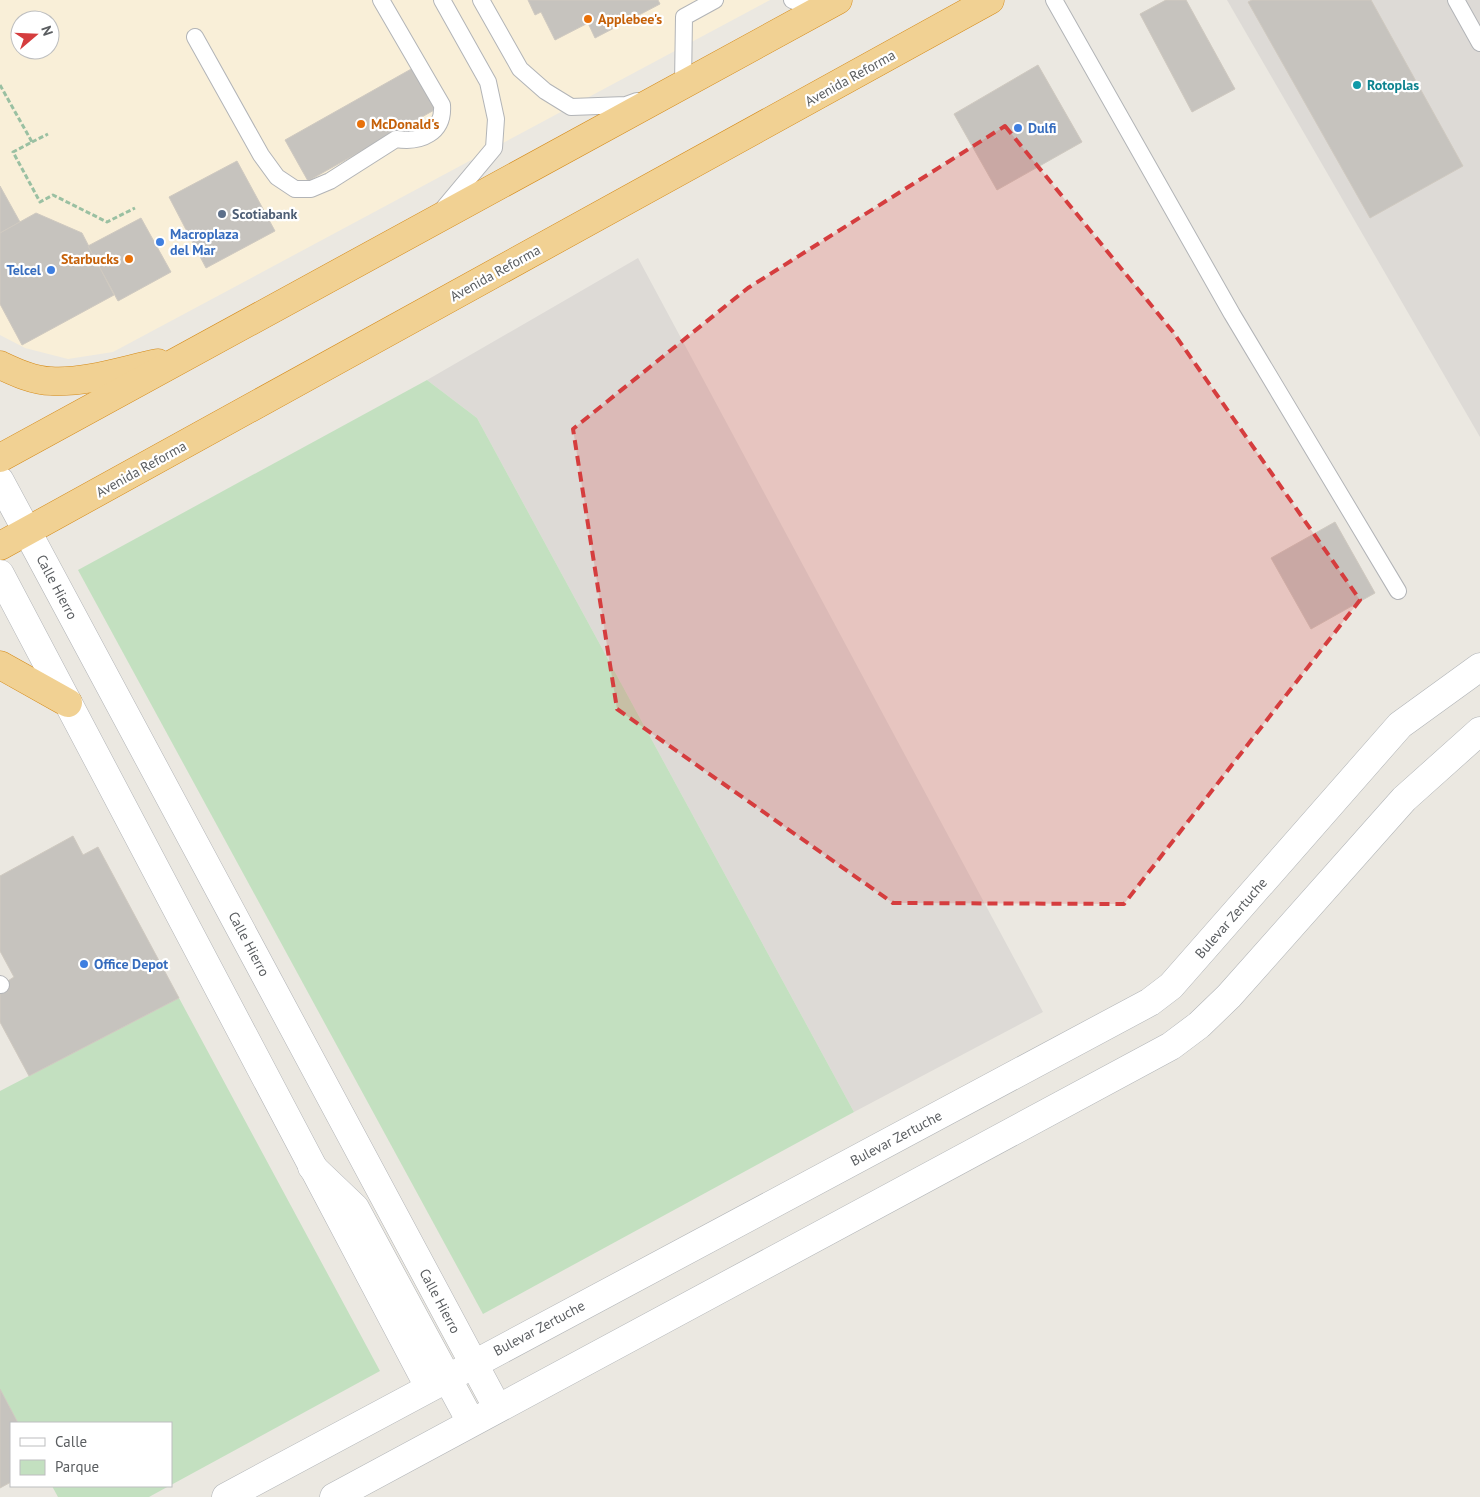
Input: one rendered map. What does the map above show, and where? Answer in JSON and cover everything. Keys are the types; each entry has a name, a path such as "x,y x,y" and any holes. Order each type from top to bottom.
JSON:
{"highway":[{"name":"Avenida Reforma","path":"0,546 990,0"},
{"path":"0,458 828,5"},
{"path":"0,365 18,373 50,381 84,379 189,356"},
{"path":"0,665 68,703"}],"main road":[{"name":"Calle Hierro","path":"0,481 497,1407"},
{"path":"0,574 312,1167 437,1382 471,1422"},
{"name":"Bulevar Zertuche","path":"226,1497 437,1382 1150,1002 1171,986 1400,725 1480,667"},
{"path":"344,1495 497,1407 1171,1046 1199,1025 1229,996 1404,799 1480,731"}],"lane":[{"path":"196,37 261,155 276,177 295,189 311,189 330,181 396,139 410,142 426,136 439,126 443,116 442,105 381,0"},
{"path":"433,221 494,148 496,119 488,82 442,0"},
{"path":"481,0 520,69 545,91 571,107 626,105 683,84 684,17 715,0"},
{"path":"792,0 828,5"},
{"path":"1054,0 1232,314 1398,591"},
{"path":"1456,0 1480,43"}],"path":[{"path":"0,85 32,142"},
{"path":"48,134 13,152 40,202 53,195 107,222 135,208"}],"highlighted area":[{"path":"1005,126 1173,332 1360,600 1124,904 893,903 617,709 573,429 748,288"}],"shaded area":[{"name":"Macroplaza del Mar","path":"0,0 770,0 113,352 68,359 25,348 0,335"},
{"path":"1227,0 1480,0 1480,437"},
{"path":"638,258 1043,1012 854,1112 477,418 427,380"}],"green space":[{"path":"427,380 477,418 854,1112 483,1314 78,570"},
{"path":"179,998 380,1371 172,1484 172,1422 17,1422 0,1389 0,1091"},
{"path":"53,1487 167,1487 149,1497 58,1497"}],"building":[{"name":"Applebee's","path":"528,0 658,0 660,4 595,38 588,23 555,40 541,12 535,15"},
{"path":"1166,0 1186,0 1235,89 1192,112 1140,14"},
{"name":"Rotoplas","path":"1252,0 1371,0 1463,166 1370,218 1248,2"},
{"name":"Dulfi","path":"1038,65 1082,142 997,190 954,114"},
{"name":"McDonald's","path":"413,68 436,109 308,181 285,140"},
{"name":"Scotiabank","path":"237,161 275,231 206,268 169,197"},
{"path":"0,186 20,222 0,233"},
{"name":"Telcel","path":"36,213 82,233 114,295 22,345 0,304 0,233"},
{"name":"Starbucks","path":"141,218 171,272 118,301 88,246"},
{"path":"1335,522 1375,593 1311,629 1271,558"},
{"name":"Office Depot","path":"73,836 83,855 98,847 179,998 29,1076 0,1022 0,986 14,977 0,951 0,876"},
{"path":"0,1389 17,1422 10,1422 10,1483 0,1488"}],"place":[{"name":"Applebee's","path":"588,19"},
{"name":"Rotoplas","path":"1357,85"},
{"name":"McDonald's","path":"361,124"},
{"name":"Dulfi","path":"1018,128"},
{"name":"Scotiabank","path":"222,214"},
{"name":"Macroplaza del Mar","path":"160,242"},
{"name":"Starbucks","path":"129,259"},
{"name":"Telcel","path":"51,270"},
{"name":"Office Depot","path":"84,964"}]}
